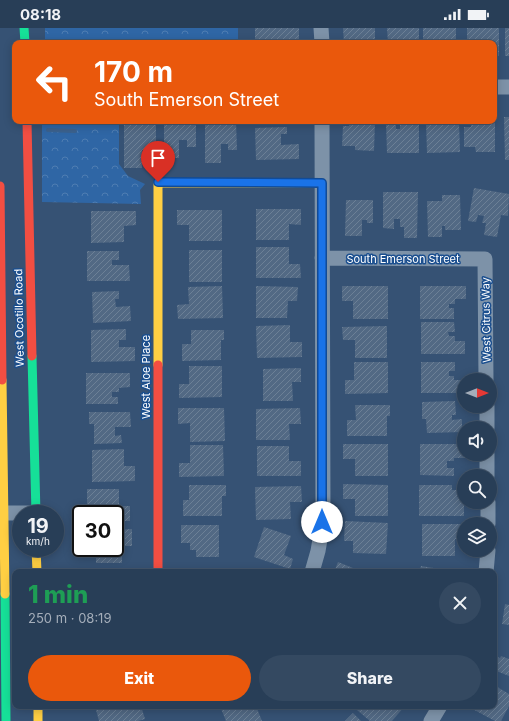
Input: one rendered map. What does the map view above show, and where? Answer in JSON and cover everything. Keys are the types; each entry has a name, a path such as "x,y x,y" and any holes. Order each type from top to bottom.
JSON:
{"main road":[{"path":"24,28 25,40"},
{"name":"West Ocotillo Road","path":"27,124 36,505"},
{"name":"West Aloe Place","path":"158,569 158,182 322,183"},
{"name":"West Ocotillo Road","path":"0,186 2,513 6,721"},
{"path":"36,557 37,569"},
{"path":"38,709 38,721"}],"street":[{"path":"322,28 322,40"},
{"path":"497,87 509,87"},
{"path":"313,569 318,551 322,522 322,124"},
{"name":"South Emerson Street","path":"322,258 485,259"},
{"name":"West Citrus Way","path":"485,259 486,373"},
{"path":"486,569 487,557"},
{"path":"431,721 438,709"}],"green space":[{"path":"45,28 238,28 238,40 45,40"},
{"path":"42,124 119,124 119,164 128,176 145,184 140,190 141,204 42,202"}],"building":[{"path":"255,28 299,28 299,39 255,40"},
{"path":"343,28 375,28 375,40 344,40"},
{"path":"387,28 419,28 419,40 388,40"},
{"path":"423,28 456,28 456,40 423,40"},
{"path":"467,28 499,28 499,56 497,56 497,40 467,40"},
{"path":"505,28 509,28 509,56 505,56"},
{"path":"504,117 509,117 509,160 505,160"},
{"path":"156,124 156,155 147,155 147,150 142,150 142,168 124,168 124,125"},
{"path":"164,124 196,124 196,147 187,147 187,140 179,140 179,158 164,158"},
{"path":"205,124 236,124 237,150 228,150 228,144 221,144 221,163 205,163"},
{"path":"349,124 375,124 374,151 355,150 355,146 342,146 343,126 349,126"},
{"path":"386,124 396,124 396,129 400,129 400,124 419,124 419,153 387,153"},
{"path":"426,124 459,124 460,152 427,153"},
{"path":"471,124 495,124 495,152 476,152 475,147 464,147 464,127 471,127"},
{"path":"287,127 287,134 281,134 281,145 299,144 299,159 256,160 255,128"},
{"path":"474,188 509,194 508,216 501,215 497,237 484,235 486,223 482,223 484,216 478,215 476,222 468,221"},
{"path":"383,192 418,192 417,238 404,238 404,227 400,227 400,219 394,219 394,229 383,228"},
{"path":"442,195 460,195 461,230 445,230 445,226 442,226 442,237 428,237 427,201 442,201"},
{"path":"346,200 373,200 373,223 367,223 367,220 362,220 362,236 345,236"},
{"path":"256,209 301,209 301,225 289,224 289,240 256,240"},
{"path":"177,210 222,210 222,241 189,241 189,225 177,225"},
{"path":"91,211 136,211 136,225 124,226 124,242 91,243"},
{"path":"256,247 289,247 289,264 300,264 301,278 256,278"},
{"path":"189,250 222,250 222,282 189,282"},
{"path":"87,251 119,251 119,260 112,260 112,265 129,265 130,281 87,281"},
{"path":"222,286 223,318 178,319 177,305 189,304 188,287"},
{"path":"256,286 298,287 297,301 288,301 287,318 256,318"},
{"path":"342,286 388,286 388,319 353,319 353,301 342,301"},
{"path":"420,286 466,286 466,299 455,299 455,304 449,304 449,308 454,308 454,319 420,319"},
{"path":"119,291 119,299 115,299 116,307 130,306 131,321 93,323 92,292"},
{"path":"421,322 454,322 455,332 448,332 449,336 455,336 455,341 465,341 465,354 421,354"},
{"path":"290,325 290,342 302,342 302,357 257,358 256,326"},
{"path":"387,326 387,358 355,358 355,340 343,340 342,327"},
{"path":"126,329 126,340 119,340 119,347 135,347 135,361 91,362 91,330"},
{"path":"191,330 224,330 224,340 221,340 221,360 182,361 182,344 191,344"},
{"path":"354,362 388,362 388,393 345,394 345,380 354,380"},
{"path":"421,362 455,362 455,371 449,371 449,376 454,376 454,380 457,380 457,393 421,393"},
{"path":"189,366 222,366 222,397 179,398 179,384 189,384"},
{"path":"301,368 301,382 292,382 293,401 263,401 263,369"},
{"path":"86,373 130,373 130,387 119,388 119,392 112,392 112,397 118,397 118,404 86,404"},
{"path":"455,401 456,415 452,415 452,420 462,419 462,421 457,421 457,432 427,433 426,419 422,419 422,402"},
{"path":"355,405 390,405 390,416 387,416 387,436 347,436 347,420 356,420"},
{"path":"178,408 224,408 225,441 190,442 190,423 178,424"},
{"path":"300,408 301,424 289,424 290,440 256,440 256,409"},
{"path":"89,412 130,412 131,427 115,427 115,436 121,435 122,443 94,444 94,424 89,424"},
{"path":"343,444 388,444 388,476 355,476 355,459 343,459"},
{"path":"420,444 457,444 457,458 454,458 454,461 447,461 447,468 454,468 454,476 420,475"},
{"path":"190,445 223,445 224,476 179,477 179,463 190,463"},
{"path":"257,446 289,446 289,461 301,461 301,476 257,476"},
{"path":"124,449 124,466 135,466 135,481 92,482 92,450"},
{"path":"343,484 388,485 388,516 355,516 355,499 343,499"},
{"path":"189,485 226,485 226,496 222,496 222,516 183,516 183,500 189,500"},
{"path":"419,485 452,485 452,490 457,490 457,509 464,509 464,516 419,516"},
{"path":"301,486 302,502 290,502 291,519 256,520 255,487"},
{"path":"87,489 119,489 119,505 87,505"},
{"path":"124,506 130,506 130,521 124,521"},
{"path":"345,521 388,523 386,554 353,553 353,541 344,541"},
{"path":"422,524 457,524 455,556 422,556"},
{"path":"181,525 219,525 219,557 196,557 196,550 190,550 190,543 181,543"},
{"path":"264,527 291,536 284,555 293,559 290,569 254,557"},
{"path":"124,529 132,529 132,546 124,546"},
{"path":"96,557 122,557 122,563 96,563"},
{"path":"338,562 356,569 335,569"},
{"path":"421,566 440,569 420,569"},
{"path":"125,568 125,569 93,569"},
{"path":"505,604 509,605 509,625 502,624"},
{"path":"501,656 509,659 509,676 497,671 497,657 500,658"},
{"path":"497,687 509,694 509,706 501,721 495,721 473,709 497,709"},
{"path":"96,709 142,709 145,719 138,721 99,721"},
{"path":"221,709 257,709 262,721 226,721"},
{"path":"402,709 392,721 370,721 357,710"},
{"path":"353,713 361,721 345,721"}],"waterway":[{"path":"48,130 75,131"}],"traffic: fast":[{"path":"24,28 25,40"},
{"path":"32,356 36,505"},
{"path":"5,594 6,721"}],"traffic: slow":[{"path":"158,365 158,183 322,183"},
{"path":"2,380 5,594"},
{"path":"36,557 37,569"},
{"path":"38,709 38,721"}],"traffic: jam":[{"path":"27,124 32,356"},
{"path":"0,186 2,380"},
{"path":"158,365 158,569"}],"route":[{"path":"158,182 322,183 322,522"}]}
